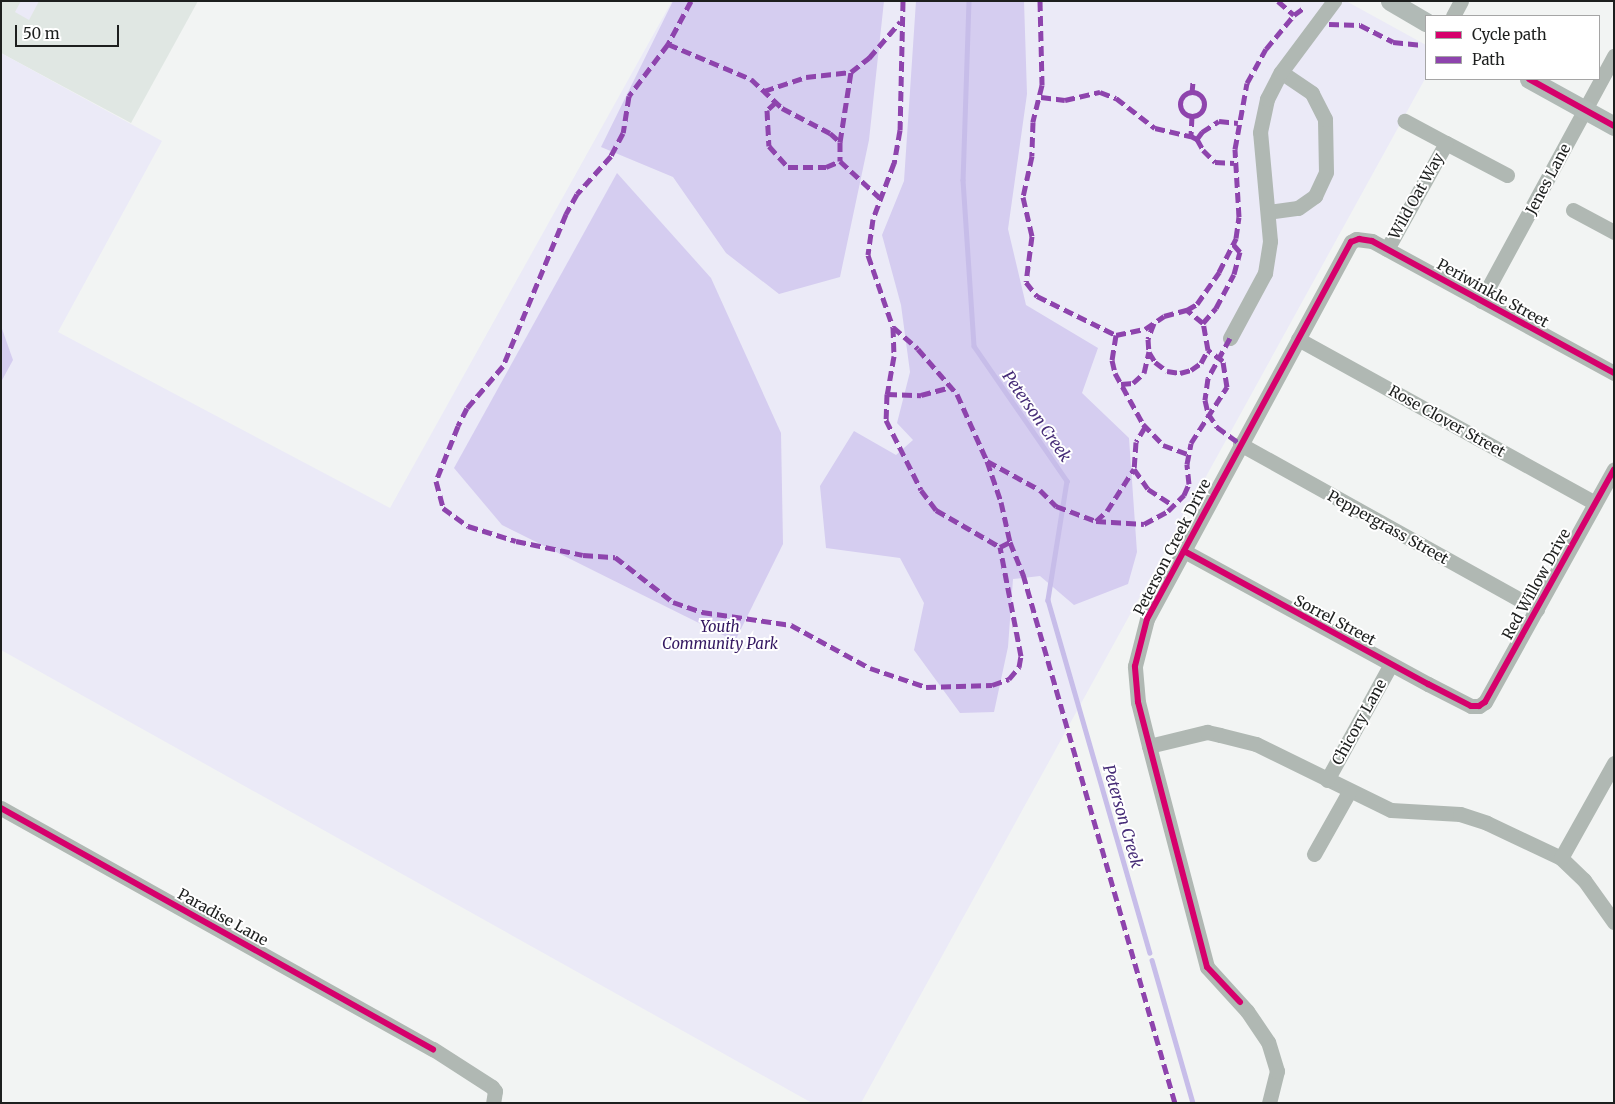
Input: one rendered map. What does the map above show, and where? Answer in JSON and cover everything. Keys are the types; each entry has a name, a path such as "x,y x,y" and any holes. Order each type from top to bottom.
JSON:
{"main road":[{"path":"1390,1 1425,21"},
{"path":"1531,80 1614,126"}],"street":[{"path":"1230,338 1265,273 1270,241 1260,132 1267,99 1281,72 1334,1"},
{"path":"1454,15 1461,1"},
{"name":"Jenes Lane","path":"1481,301 1614,56"},
{"path":"1268,212 1298,208 1314,196 1326,172 1325,119 1312,93 1281,72"},
{"name":"Wild Oat Way","path":"1405,121 1507,175"},
{"name":"Wild Oat Way","path":"1387,249 1446,143"},
{"path":"1574,210 1614,232"},
{"name":"Periwinkle Street","path":"1359,239 1387,249 1614,373"},
{"name":"Peterson Creek Drive","path":"1271,1102 1277,1071 1268,1042 1240,1002 1207,967 1138,702 1135,666 1147,619 1351,242 1359,239"},
{"name":"Rose Clover Street","path":"1298,339 1595,503"},
{"name":"Peppergrass Street","path":"1240,444 1536,609"},
{"name":"Red Willow Drive","path":"1475,706 1485,702 1614,469"},
{"name":"Sorrel Street","path":"1184,551 1391,664 1475,706"},
{"name":"Chicory Lane","path":"1327,780 1391,664"},
{"path":"1149,746 1207,732 1256,744 1348,792 1391,810 1460,814 1561,858 1584,880 1614,922"},
{"path":"1561,858 1608,786 1614,762"},
{"path":"1314,854 1348,792"},
{"name":"Paradise Lane","path":"1,808 433,1049 492,1087 495,1091 493,1103"}],"shaded area":[{"path":"1,1 198,1 131,123 1,53"},
{"path":"673,1 884,1 869,140 840,277 779,294 726,253 673,177 601,147"},
{"path":"916,1 1024,1 1027,94 1008,229 1026,305 1098,348 1082,393 1129,438 1137,552 1128,584 1074,605 1040,576 1013,579 1008,647 994,712 960,713 914,650 924,603 900,558 826,548 820,486 854,431 896,455 913,440 897,423 910,372 901,305 882,235 904,181"},
{"path":"617,173 711,278 781,433 783,544 735,641 502,525 454,468"},
{"path":"1,326 13,360 1,382"}],"green space":[{"path":"21,1 39,1 29,20 15,12"},
{"name":"Youth Community Park","path":"672,1 1346,1 1425,44 1425,79 861,1103 812,1103 1,650 1,53 162,141 58,332 390,508"}],"waterway":[{"name":"Peterson Creek","path":"969,1 963,180 974,346 1067,481 1048,600 1150,953"},
{"name":"Peterson Creek","path":"1152,960 1193,1103"}],"marked path":[{"path":"691,1 668,44 629,96 623,133 611,156 577,194 566,214 503,366 467,408 458,426 436,481 443,508 468,526 516,541 583,555 615,557 673,602 702,612 791,625 870,668 926,687 992,685 1009,679 1019,667 1021,656 1000,547"},
{"path":"903,1 900,130 894,163 873,219 868,255 893,327 894,356 887,394 886,420 921,490 936,510 1000,547 1010,542 1023,574 1175,1103"},
{"path":"1040,1 1042,85 1033,122 1032,156 1023,197 1032,236 1026,282 1037,296 1116,335 1145,329 1164,316 1187,310 1197,304 1219,272 1236,238 1239,217 1235,149 1247,83 1266,49 1294,15 1305,7"},
{"path":"1278,1 1294,15"},
{"path":"764,91 806,77 851,72 869,58 900,22"},
{"path":"1329,24 1360,25 1393,42 1420,45"},
{"path":"668,44 751,79 782,108 830,133 840,142 840,161 880,198"},
{"path":"840,142 851,72"},
{"path":"1192,93 1193,81"},
{"path":"1041,97 1065,100 1100,92 1116,98 1155,128 1191,136"},
{"path":"1192,92 1200,96 1204,104 1200,112 1192,116 1184,112 1180,104 1184,96 1192,92"},
{"path":"776,102 767,110 769,146 788,167 826,167 840,161"},
{"path":"1192,116 1191,136 1197,139 1203,150 1215,162 1234,163"},
{"path":"1197,139 1202,132 1219,121 1238,123"},
{"path":"1203,323 1216,308 1234,274 1240,252 1233,244"},
{"path":"987,461 1040,490 1056,506 1096,521 1144,524 1168,511 1184,495 1189,484 1187,464 1191,443 1227,387 1223,361 1208,350 1203,323 1187,310"},
{"path":"1154,323 1148,339 1149,352 1155,362 1167,371 1180,373 1191,370 1201,363 1208,350"},
{"path":"893,327 918,349 957,394 987,461 1001,502 1010,542"},
{"path":"1116,335 1112,360 1115,373 1143,424 1163,445 1188,454"},
{"path":"1230,338 1208,378 1205,400 1208,413 1217,427 1240,444"},
{"path":"1121,384 1133,383 1144,373 1149,352"},
{"path":"887,394 921,395 951,387"},
{"path":"1145,427 1136,442 1134,469 1148,489 1174,506"},
{"path":"1096,521 1107,511 1134,469"}],"cycle path":[{"path":"1531,80 1614,126"},
{"path":"1240,1002 1207,967 1138,702 1135,666 1147,619 1351,242 1359,239 1372,241 1614,373"},
{"path":"1184,551 1428,684 1471,706 1479,706 1485,702 1614,469"},
{"path":"1,808 433,1049"}]}
